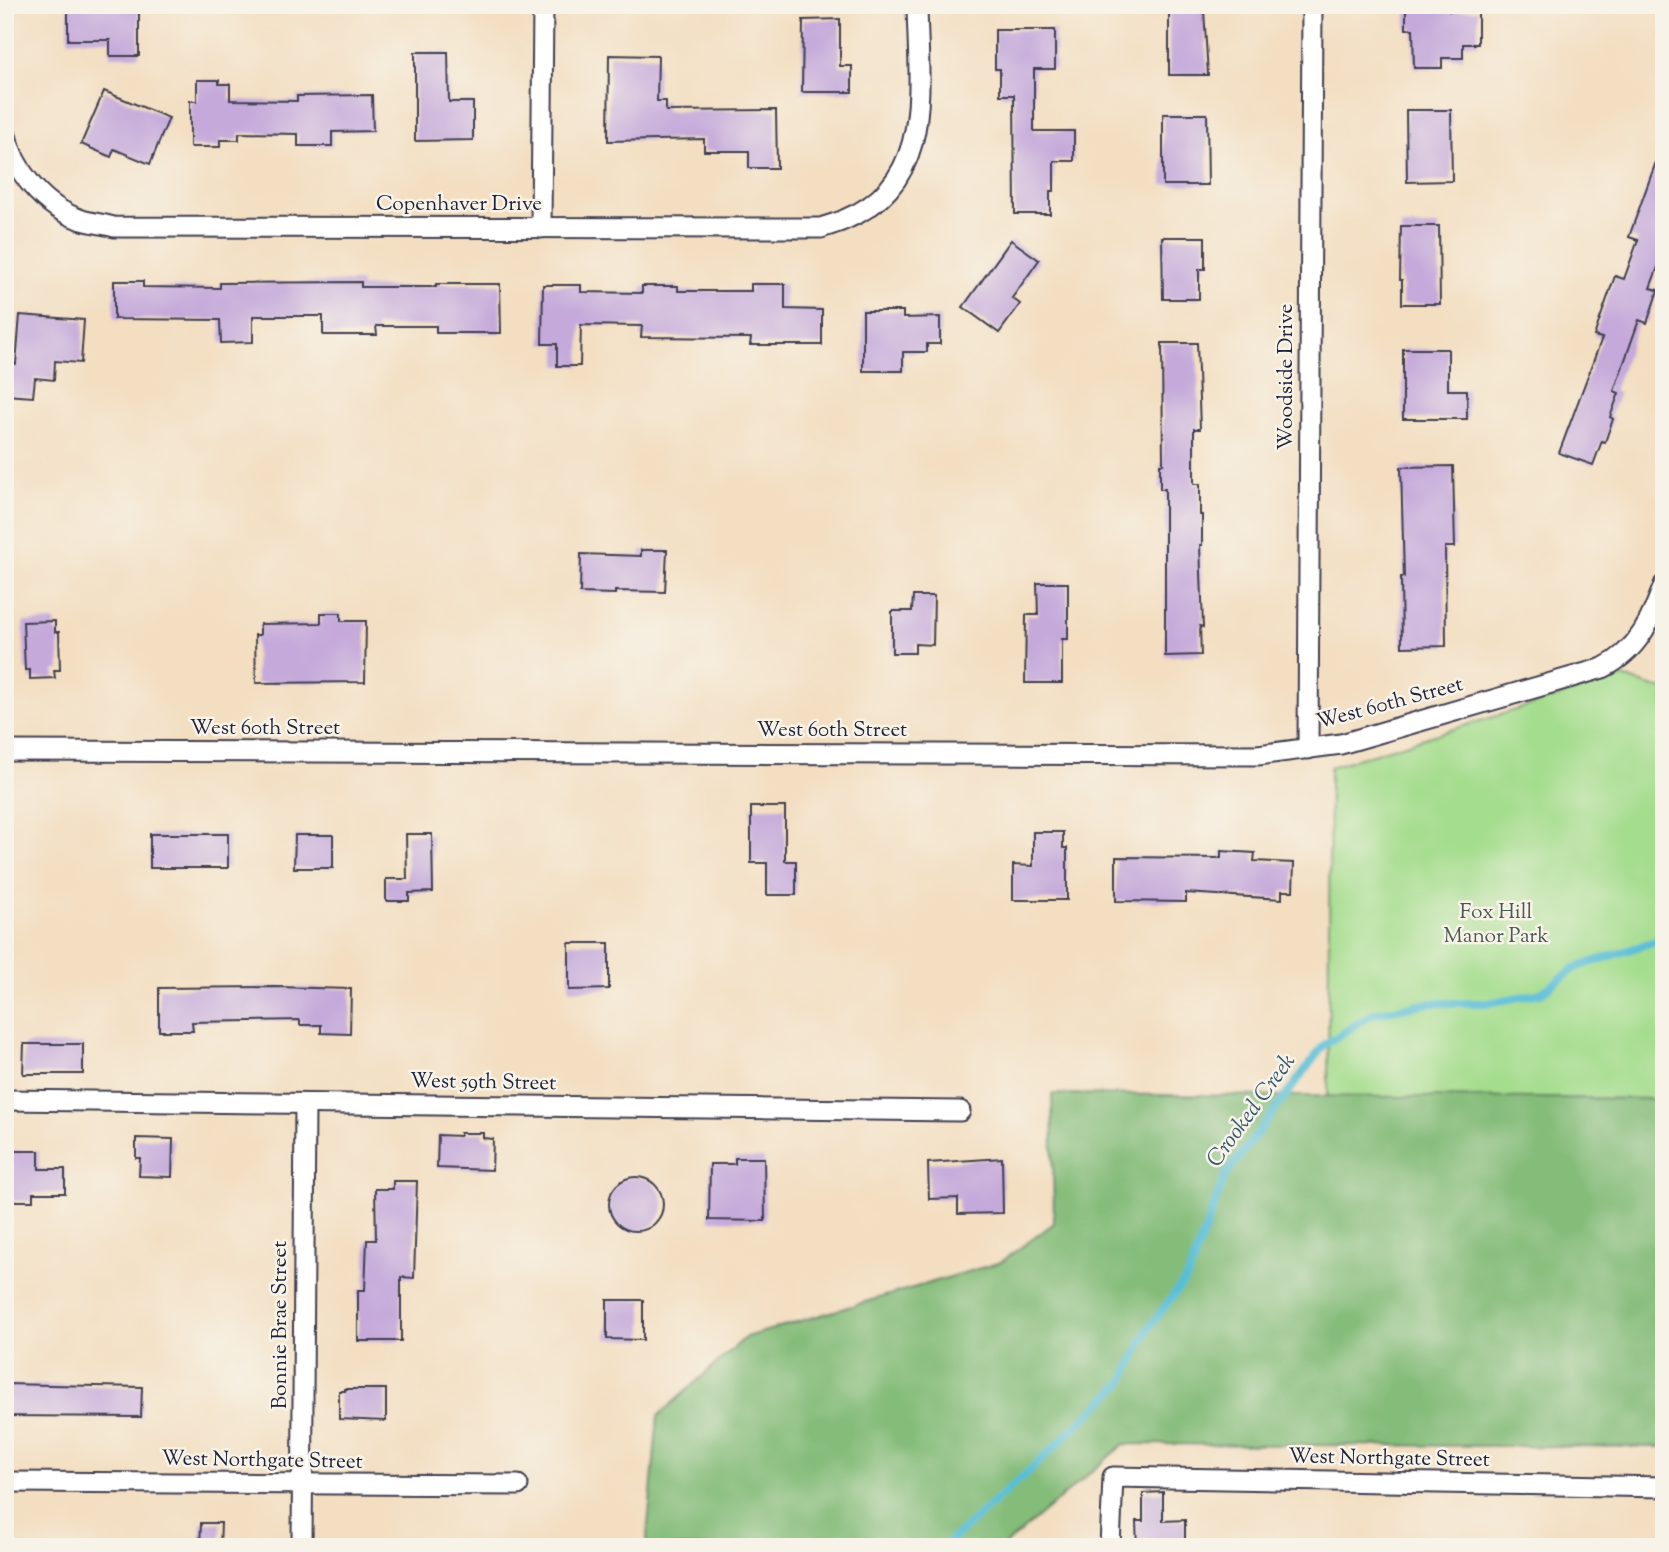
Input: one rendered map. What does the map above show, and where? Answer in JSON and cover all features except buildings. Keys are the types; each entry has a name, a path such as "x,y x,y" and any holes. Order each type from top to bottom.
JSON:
{"street":[{"path":"541,228 543,5"},
{"name":"Copenhaver Drive","path":"5,132 14,158 37,192 73,216 114,227 821,228 848,219 882,197 902,170 915,141 919,112 917,5"},
{"name":"Woodside Drive","path":"1308,749 1312,5"},
{"name":"West 60th Street","path":"5,751 1258,755 1308,749 1367,737 1603,667 1625,654 1637,641 1651,620 1664,585"},
{"name":"West 59th Street","path":"5,1100 960,1111"},
{"name":"Bonnie Brae Street","path":"302,1547 305,1104"},
{"name":"West Northgate Street","path":"1110,1547 1113,1476 1664,1488"},
{"name":"West Northgate Street","path":"5,1482 518,1485"}],"green space":[{"name":"Fox Hill Manor Park","path":"1623,677 1664,690 1664,1099 1328,1097 1330,767"},
{"path":"1052,1094 1664,1099 1664,1447 1124,1444 1003,1547 646,1547 658,1416 746,1337 1001,1262 1054,1223"}],"waterway":[{"name":"Crooked Creek","path":"943,1547 1123,1382 1148,1329 1188,1276 1225,1176 1324,1045 1374,1013 1430,1003 1488,1003 1541,993 1575,968 1664,938"}]}
